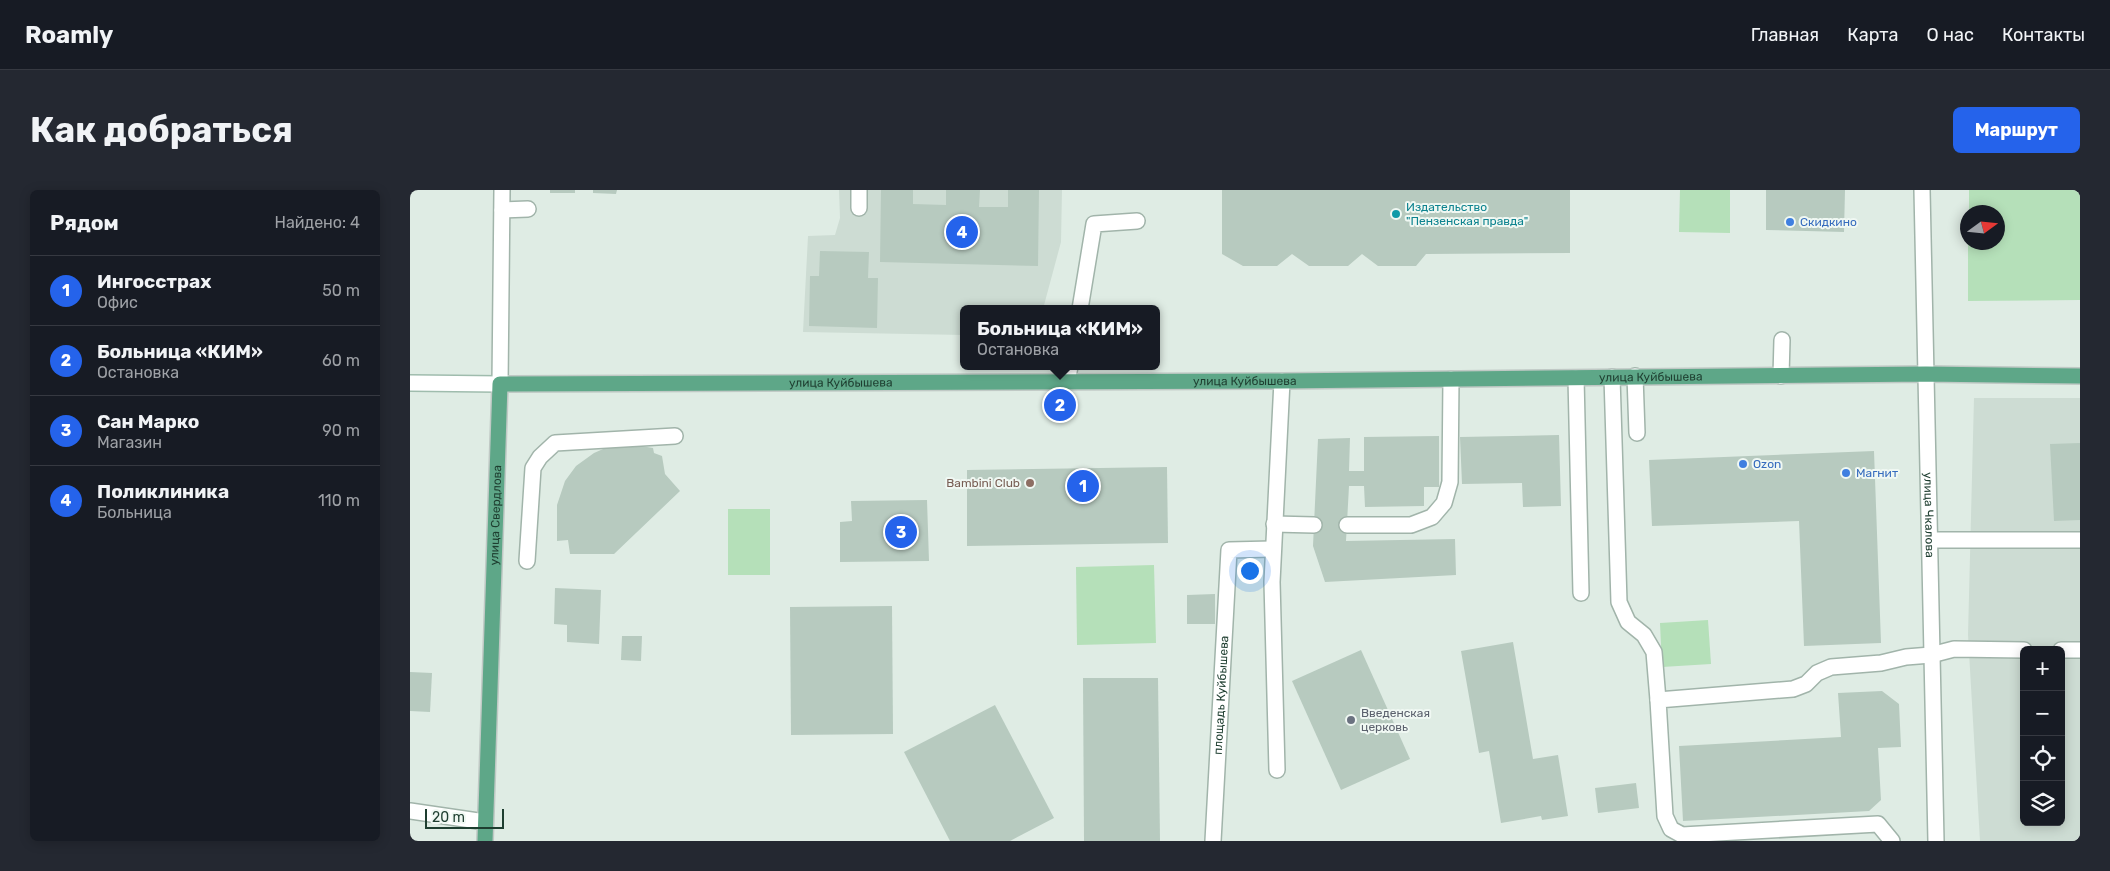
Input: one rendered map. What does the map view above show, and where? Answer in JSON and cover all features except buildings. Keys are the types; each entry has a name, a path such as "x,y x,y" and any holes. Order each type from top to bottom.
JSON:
{"main road":[{"name":"улица Куйбышева","path":"500,384 1282,381 1926,374 2080,376"},
{"name":"улица Свердлова","path":"484,841 500,384"}],"street":[{"name":"улица Свердлова","path":"500,384 502,190"},
{"path":"858,208 859,190"},
{"name":"улица Чкалова","path":"1922,190 1936,841"},
{"path":"502,210 528,209"},
{"path":"1081,305 1094,224 1137,221"},
{"path":"1781,376 1782,340"},
{"path":"1067,382 1069,370"},
{"path":"1635,376 1637,433"},
{"path":"1612,377 1619,602 1628,622 1644,634 1654,652 1665,816 1671,829 1682,835 1878,824 1892,841"},
{"path":"1576,378 1581,593"},
{"path":"1347,525 1411,524 1432,518 1444,503 1450,482 1451,379"},
{"path":"1277,770 1272,549 1282,381"},
{"name":"улица Куйбышева","path":"410,383 500,384"},
{"path":"527,561 533,468 549,448 556,443 675,436"},
{"path":"1274,524 1314,525"},
{"path":"1930,540 2080,540"},
{"name":"площадь Куйбышева","path":"1213,841 1229,550 1272,549"},
{"path":"1658,700 1793,689 1806,684 1817,673 1831,667 1881,663 1906,657 1931,655 1954,649 2020,650"},
{"path":"2065,650 2080,650"},
{"path":"410,811 485,822"}],"shaded area":[{"path":"839,190 1062,190 1061,242 1044,305 960,305 960,335 803,332 808,236 835,235 840,218"},
{"path":"1974,398 2080,398 2080,841 1980,841 1968,635"}],"green space":[{"path":"1680,190 1730,190 1730,233 1679,232"},
{"path":"1969,190 2080,190 2080,300 1968,301 1968,250 2005,250 2005,205 1969,205"},
{"path":"728,509 770,509 770,575 728,575"},
{"path":"1154,565 1156,643 1077,645 1076,567"},
{"path":"1708,620 1711,664 1662,667 1660,623"}],"place":[{"name":"Издательство \"Пензенская правда\"","path":"1396,214"},
{"name":"Скидкино","path":"1790,222"},
{"name":"Поликлиника","path":"962,232"},
{"name":"Больница «КИМ»","path":"1060,405"},
{"name":"Ozon","path":"1743,464"},
{"name":"Магнит","path":"1846,473"},
{"name":"Bambini Club","path":"1030,483"},
{"name":"Ингосстрах","path":"1083,486"},
{"name":"Сан Марко","path":"901,532"},
{"name":"Введенская церковь","path":"1351,720"}]}
